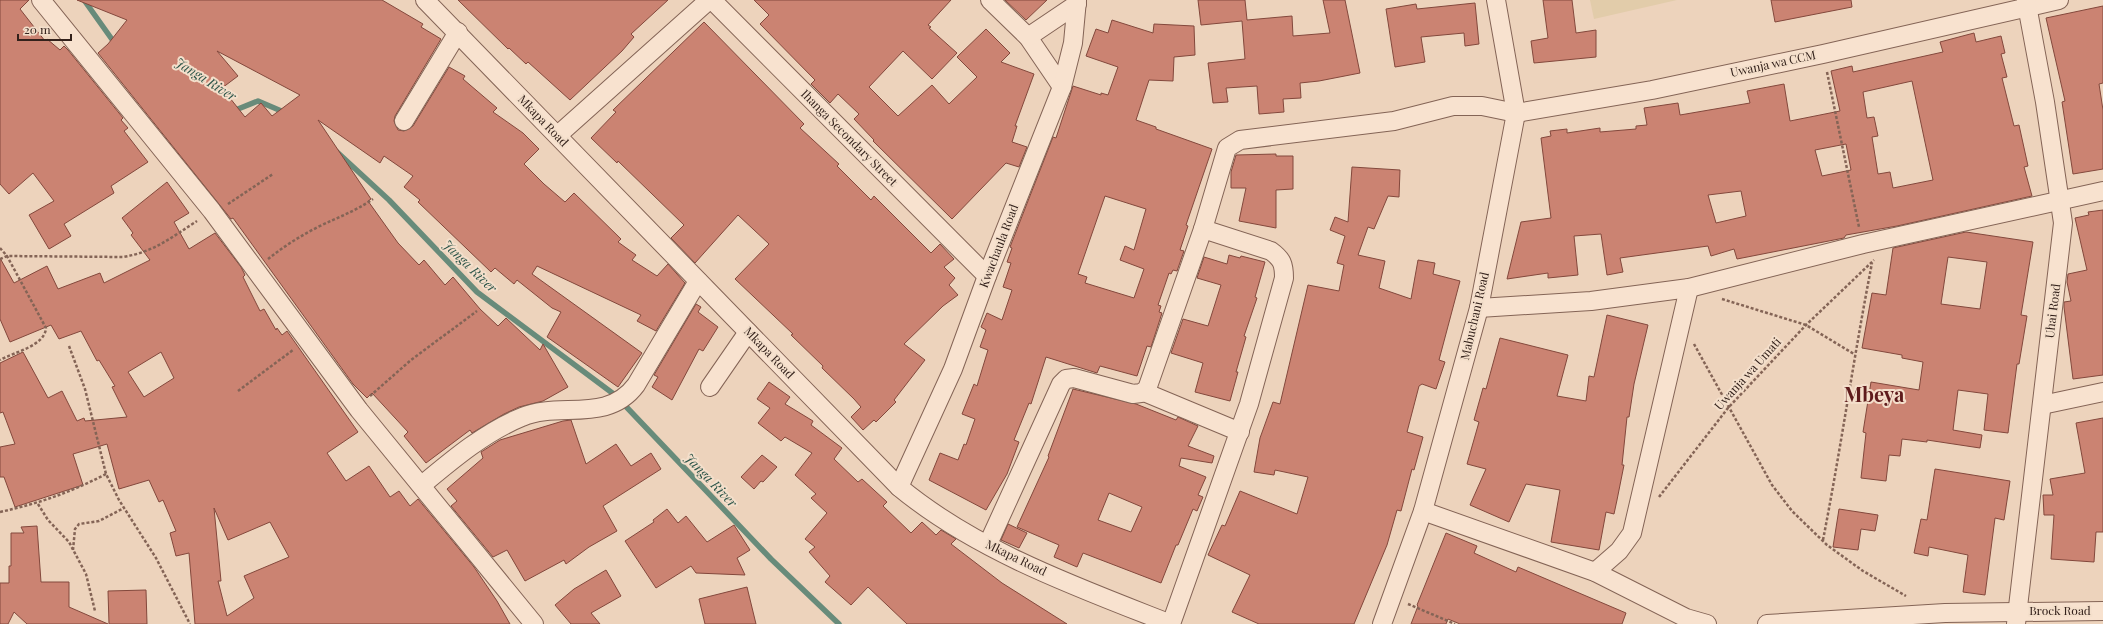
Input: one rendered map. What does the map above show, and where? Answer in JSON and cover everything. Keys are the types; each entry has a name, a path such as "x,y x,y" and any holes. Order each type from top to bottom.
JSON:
{"street":[{"path":"41,0 214,213 355,403 534,624"},
{"name":"Mkapa Road","path":"425,0 458,32 698,281 899,486 940,517 988,544 1066,582 1130,616 1171,624"},
{"path":"558,135 711,0"},
{"name":"Ihanga Secondary Street","path":"711,0 987,276"},
{"path":"990,0 1028,37 1062,87"},
{"name":"Mabuchani Road","path":"1382,624 1423,511 1479,308 1516,113 1496,0"},
{"name":"Uwanja wa CCM","path":"1516,113 1652,90 1823,54 2027,4 2058,0"},
{"path":"1028,37 1077,2"},
{"name":"Kwachaula Road","path":"899,486 953,369 987,276 1062,87 1072,43 1077,2"},
{"name":"Uhai Road","path":"2017,618 2063,223 2061,200 2027,4"},
{"path":"404,121 458,32"},
{"path":"1144,392 1147,389 1203,229 1227,148 1240,140 1394,121 1453,106 1482,106 1516,113"},
{"path":"1479,308 1584,301 1689,288 1863,244 2103,191"},
{"path":"1171,624 1240,432 1280,298 1284,278 1284,266 1280,258 1271,251 1203,229"},
{"path":"422,485 478,442 509,422 524,416 590,409 618,401 636,385 698,281"},
{"path":"1595,572 1619,551 1632,533 1689,288"},
{"path":"710,387 748,332"},
{"path":"988,544 1061,384 1066,379 1074,378 1133,394 1144,392 1240,432"},
{"path":"2042,405 2103,392"},
{"path":"1423,511 1595,572 1686,618 1707,624"},
{"name":"Brock Road","path":"1767,624 1945,613 2017,618 2103,611"}],"path":[{"path":"1823,54 1863,244"},
{"path":"0,259 7,256 123,257 151,251 214,213 273,174"},
{"path":"256,268 286,245 317,227 355,212 373,199"},
{"name":"Uwanja wa Umati","path":"1656,502 1728,408 1806,325 1872,262 1889,238"},
{"path":"0,248 7,256 46,328 46,334 40,342 0,360"},
{"path":"1822,540 1835,480 1854,354 1872,262"},
{"path":"1718,297 1806,325 1854,354"},
{"path":"355,403 368,398 411,360 477,310"},
{"path":"1681,319 1728,408 1780,498 1822,540 1863,571 1896,592 1910,598"},
{"path":"238,391 308,339"},
{"path":"69,346 85,389 106,474 124,508 156,558 190,624"},
{"path":"0,512 38,504 70,492 106,474"},
{"path":"38,504 48,520 63,534 86,574 95,611"},
{"path":"73,551 75,529 79,524 99,521 124,508"},
{"path":"1392,598 1455,624"}],"shaded area":[{"path":"1590,0 1677,0 1594,19"}],"building":[{"path":"0,0 29,0 20,9 45,41 47,39 60,50 64,46 68,50 123,118 121,120 128,128 124,131 148,162 111,186 114,193 64,224 71,236 49,249 29,215 54,201 33,173 9,194 0,184"},
{"path":"77,0 382,0 423,24 421,27 441,39 395,116 394,121 398,130 404,131 413,126 449,67 465,76 463,79 497,108 493,112 523,133 539,149 524,164 544,184 565,202 574,193 621,239 618,242 636,255 632,260 657,276 668,264 685,283 656,331 637,321 641,315 537,266 532,274 642,353 618,387 547,337 561,312 552,308 517,280 514,284 495,268 491,272 418,202 420,200 404,187 413,176 384,156 380,163 318,120 371,199 368,201 398,243 419,265 424,260 445,285 453,277 480,309 498,326 506,318 540,350 543,344 568,387 543,401 519,407 504,414 472,433 470,430 426,463 404,436 408,432 372,393 367,398 353,384 233,218 231,219 98,53 108,44 127,20","holes":["217,51 300,95 272,116 261,103 245,117 222,88 238,76"]},
{"path":"458,0 668,0 631,34 634,37 622,51 570,100 528,62 526,64 509,48 508,49"},
{"path":"754,0 951,0 928,25 931,27 929,28 957,53 932,79 903,51 869,87 898,116 932,85 949,104 977,77 957,57 986,29 1010,53 1001,62 1034,74 1015,126 1017,126 1012,142 1027,147 1019,167 1006,163 952,219 873,141 874,140 854,119 859,114 838,94 830,103 811,84 815,80 760,24 769,15"},
{"path":"1005,0 1047,0 1026,20"},
{"path":"1198,0 1245,0 1247,20 1292,16 1293,36 1330,33 1323,0 1345,0 1360,73 1300,83 1301,98 1283,99 1284,112 1259,114 1257,86 1226,88 1228,102 1213,103 1208,63 1245,59 1242,21 1201,25"},
{"path":"1543,0 1572,0 1576,33 1596,30 1596,57 1534,63 1531,41 1548,38"},
{"path":"1771,0 1851,0 1852,7 1775,22"},
{"path":"1475,3 1479,44 1465,46 1464,33 1421,37 1425,62 1395,67 1386,9 1416,4 1417,9"},
{"path":"2103,6 2103,83 2099,84 2103,110 2103,169 2073,174 2062,102 2065,101 2046,18"},
{"path":"1112,20 1153,33 1154,24 1194,26 1195,55 1174,57 1173,81 1149,80 1136,120 1156,127 1156,129 1212,149 1186,225 1188,226 1180,250 1184,251 1177,271 1173,270 1171,274 1169,273 1158,305 1161,306 1159,312 1162,313 1151,347 1147,346 1137,376 1100,366 1097,373 1046,357 1031,404 1029,403 1014,440 1019,442 1007,474 986,510 929,480 940,453 958,460 964,444 966,445 975,419 962,414 974,384 977,386 988,350 980,347 986,330 981,327 987,313 1002,320 1012,290 1003,287 1011,263 1007,262 1012,248 1010,247 1053,137 1056,138 1073,86 1101,95 1101,93 1108,95 1118,67 1086,56 1096,29 1108,33","holes":["1105,196 1146,209 1134,250 1125,246 1120,260 1144,269 1134,298 1085,283 1087,277 1078,274"]},
{"path":"704,22 804,124 800,128 839,164 837,166 871,200 874,196 931,253 940,244 954,259 944,267 955,278 949,285 958,295 943,306 904,344 925,360 894,400 896,402 876,422 874,420 863,430 851,417 861,407 822,368 823,366 791,335 793,334 735,279 769,244 738,215 695,263 671,238 684,225 618,161 617,163 591,138 616,112 613,110"},
{"path":"1974,33 1976,42 2001,36 2005,53 2001,54 2007,77 2002,78 2014,126 2019,125 2028,166 2024,167 2032,196 1897,226 1846,235 1844,238 1737,259 1734,249 1711,256 1708,246 1620,258 1623,272 1607,275 1601,234 1574,236 1578,275 1548,278 1548,273 1507,279 1521,222 1551,218 1541,138 1551,136 1550,131 1567,129 1567,133 1600,128 1600,132 1636,129 1636,126 1647,125 1644,108 1678,103 1680,115 1750,103 1747,91 1784,84 1790,121 1840,111 1831,71 1852,66 1853,72 1943,52 1940,42","holes":["1912,81 1933,180 1893,188 1890,172 1878,174 1872,137 1878,136 1874,117 1867,118 1863,92","1846,144 1851,170 1822,176 1815,150","1741,191 1746,216 1716,223 1708,195"]},
{"path":"1276,154 1276,156 1293,156 1293,189 1276,190 1276,228 1239,221 1246,188 1231,188 1231,172 1236,155"},
{"path":"1352,167 1400,170 1399,197 1388,196 1374,229 1368,227 1358,255 1385,261 1379,288 1411,299 1418,260 1435,263 1433,274 1460,281 1439,360 1445,362 1436,389 1422,384 1419,386 1407,432 1423,437 1414,470 1412,469 1401,511 1397,510 1387,545 1354,624 1259,624 1232,612 1250,575 1208,555 1222,525 1225,526 1240,491 1297,514 1308,477 1275,470 1274,475 1254,472 1260,438 1273,402 1280,404 1308,285 1339,291 1344,265 1337,263 1345,236 1330,230 1335,217 1348,222"},
{"path":"167,182 189,213 174,222 189,249 215,233 241,267 245,275 243,277 260,311 264,309 276,330 277,328 282,335 287,331 358,432 327,453 346,481 369,466 390,497 399,491 410,506 418,499 474,567 497,601 510,624 195,624 189,553 176,556 170,533 176,531 163,500 159,502 149,480 119,489 107,444 73,454 83,485 15,507 4,477 0,477 0,447 15,444 3,412 0,413 0,363 23,352 48,398 62,391 77,421 84,418 85,421 127,417 112,387 115,386 99,360 97,361 81,331 59,339 51,325 10,342 0,319 0,258 14,283 47,266 58,289 100,273 104,283 150,260 131,235 133,233 122,218","holes":["161,352 174,378 144,397 128,372","214,508 228,540 270,522 289,557 244,576 254,598 227,616 218,581 221,581"]},
{"path":"2103,210 2103,375 2073,379 2064,302 2071,301 2067,282 2068,274 2087,270 2075,218 2089,215 2088,212"},
{"path":"1966,232 2033,242 2021,315 2027,316 2019,364 2017,364 2008,433 1984,430 1988,394 1958,390 1953,430 1982,435 1980,448 1927,440 1927,442 1902,439 1900,456 1889,455 1886,481 1861,478 1866,433 1863,432 1871,382 1919,390 1923,362 1902,358 1902,355 1862,348 1872,293 1886,295 1893,248","holes":["1948,257 1987,262 1980,309 1941,304"]},
{"path":"1229,255 1240,258 1241,256 1265,262 1255,297 1257,298 1244,336 1246,337 1236,372 1238,372 1230,401 1195,392 1203,363 1171,353 1183,319 1208,326 1221,285 1197,278 1204,257 1227,264"},
{"path":"696,304 701,307 698,312 718,327 703,351 699,349 672,400 652,387 658,377 654,375"},
{"path":"1607,315 1648,325 1634,384 1629,417 1627,417 1622,465 1624,465 1614,514 1606,512 1599,550 1551,542 1560,490 1526,484 1509,522 1470,505 1486,469 1467,464 1479,422 1474,420 1483,388 1486,389 1500,338 1568,355 1557,396 1586,401 1589,376 1594,377"},
{"path":"769,382 790,397 785,404 813,421 811,425 842,448 834,459 858,482 862,479 887,502 883,506 911,533 922,522 936,535 941,530 956,539 951,544 1002,583 1067,624 907,624 868,587 851,605 825,582 830,576 809,552 815,547 805,539 827,513 811,498 816,494 795,475 812,453 785,437 781,441 758,423 770,408 757,399"},
{"path":"1073,389 1136,404 1176,420 1178,417 1198,426 1188,446 1214,456 1212,463 1181,458 1179,466 1206,477 1198,495 1203,497 1197,511 1193,509 1178,545 1176,545 1161,583 1083,553 1077,567 1054,557 1059,545 1017,527 1049,457 1048,456","holes":["1109,493 1142,507 1131,532 1098,520"]},
{"path":"2103,418 2103,532 2096,532 2094,562 2051,559 2054,515 2044,515 2043,495 2053,495 2050,479 2085,473 2076,423"},
{"path":"571,420 586,464 616,444 631,466 651,453 661,469 603,506 617,531 589,547 566,564 564,560 525,581 507,550 493,557 451,506 457,501 447,489 483,458 481,452 500,440 563,421"},
{"path":"762,455 777,467 754,489 741,477"},
{"path":"1935,469 2010,481 2004,520 1995,518 1985,595 1963,592 1968,555 1929,547 1928,556 1914,553 1921,519 1927,520"},
{"path":"667,509 678,523 686,516 707,542 734,525 750,550 737,558 745,575 696,573 691,566 656,588 625,541 654,522 653,520"},
{"path":"1839,509 1878,515 1875,531 1861,529 1858,550 1833,547"},
{"path":"1008,524 1027,533 1019,548 1001,540"},
{"path":"37,526 41,582 69,582 69,607 108,624 27,624 14,612 8,624 0,624 0,583 9,583 9,566 11,566 11,533 24,533 21,527"},
{"path":"1446,533 1477,546 1474,553 1516,572 1518,567 1626,613 1622,624 1460,624 1448,619 1446,624 1411,624 1418,606 1417,605"},
{"path":"606,570 621,596 591,613 600,624 571,624 555,605 574,589"},
{"path":"747,587 756,624 705,624 699,599"},
{"path":"146,590 147,624 109,624 108,591"}],"waterway":[{"name":"Janga River","path":"84,0 116,45"},
{"name":"Janga River","path":"233,111 258,101 286,113"},
{"name":"Janga River","path":"337,152 389,200 477,292 615,395 771,559 839,624"}],"district":[{"name":"Mbeya","path":"1874,395"}]}
